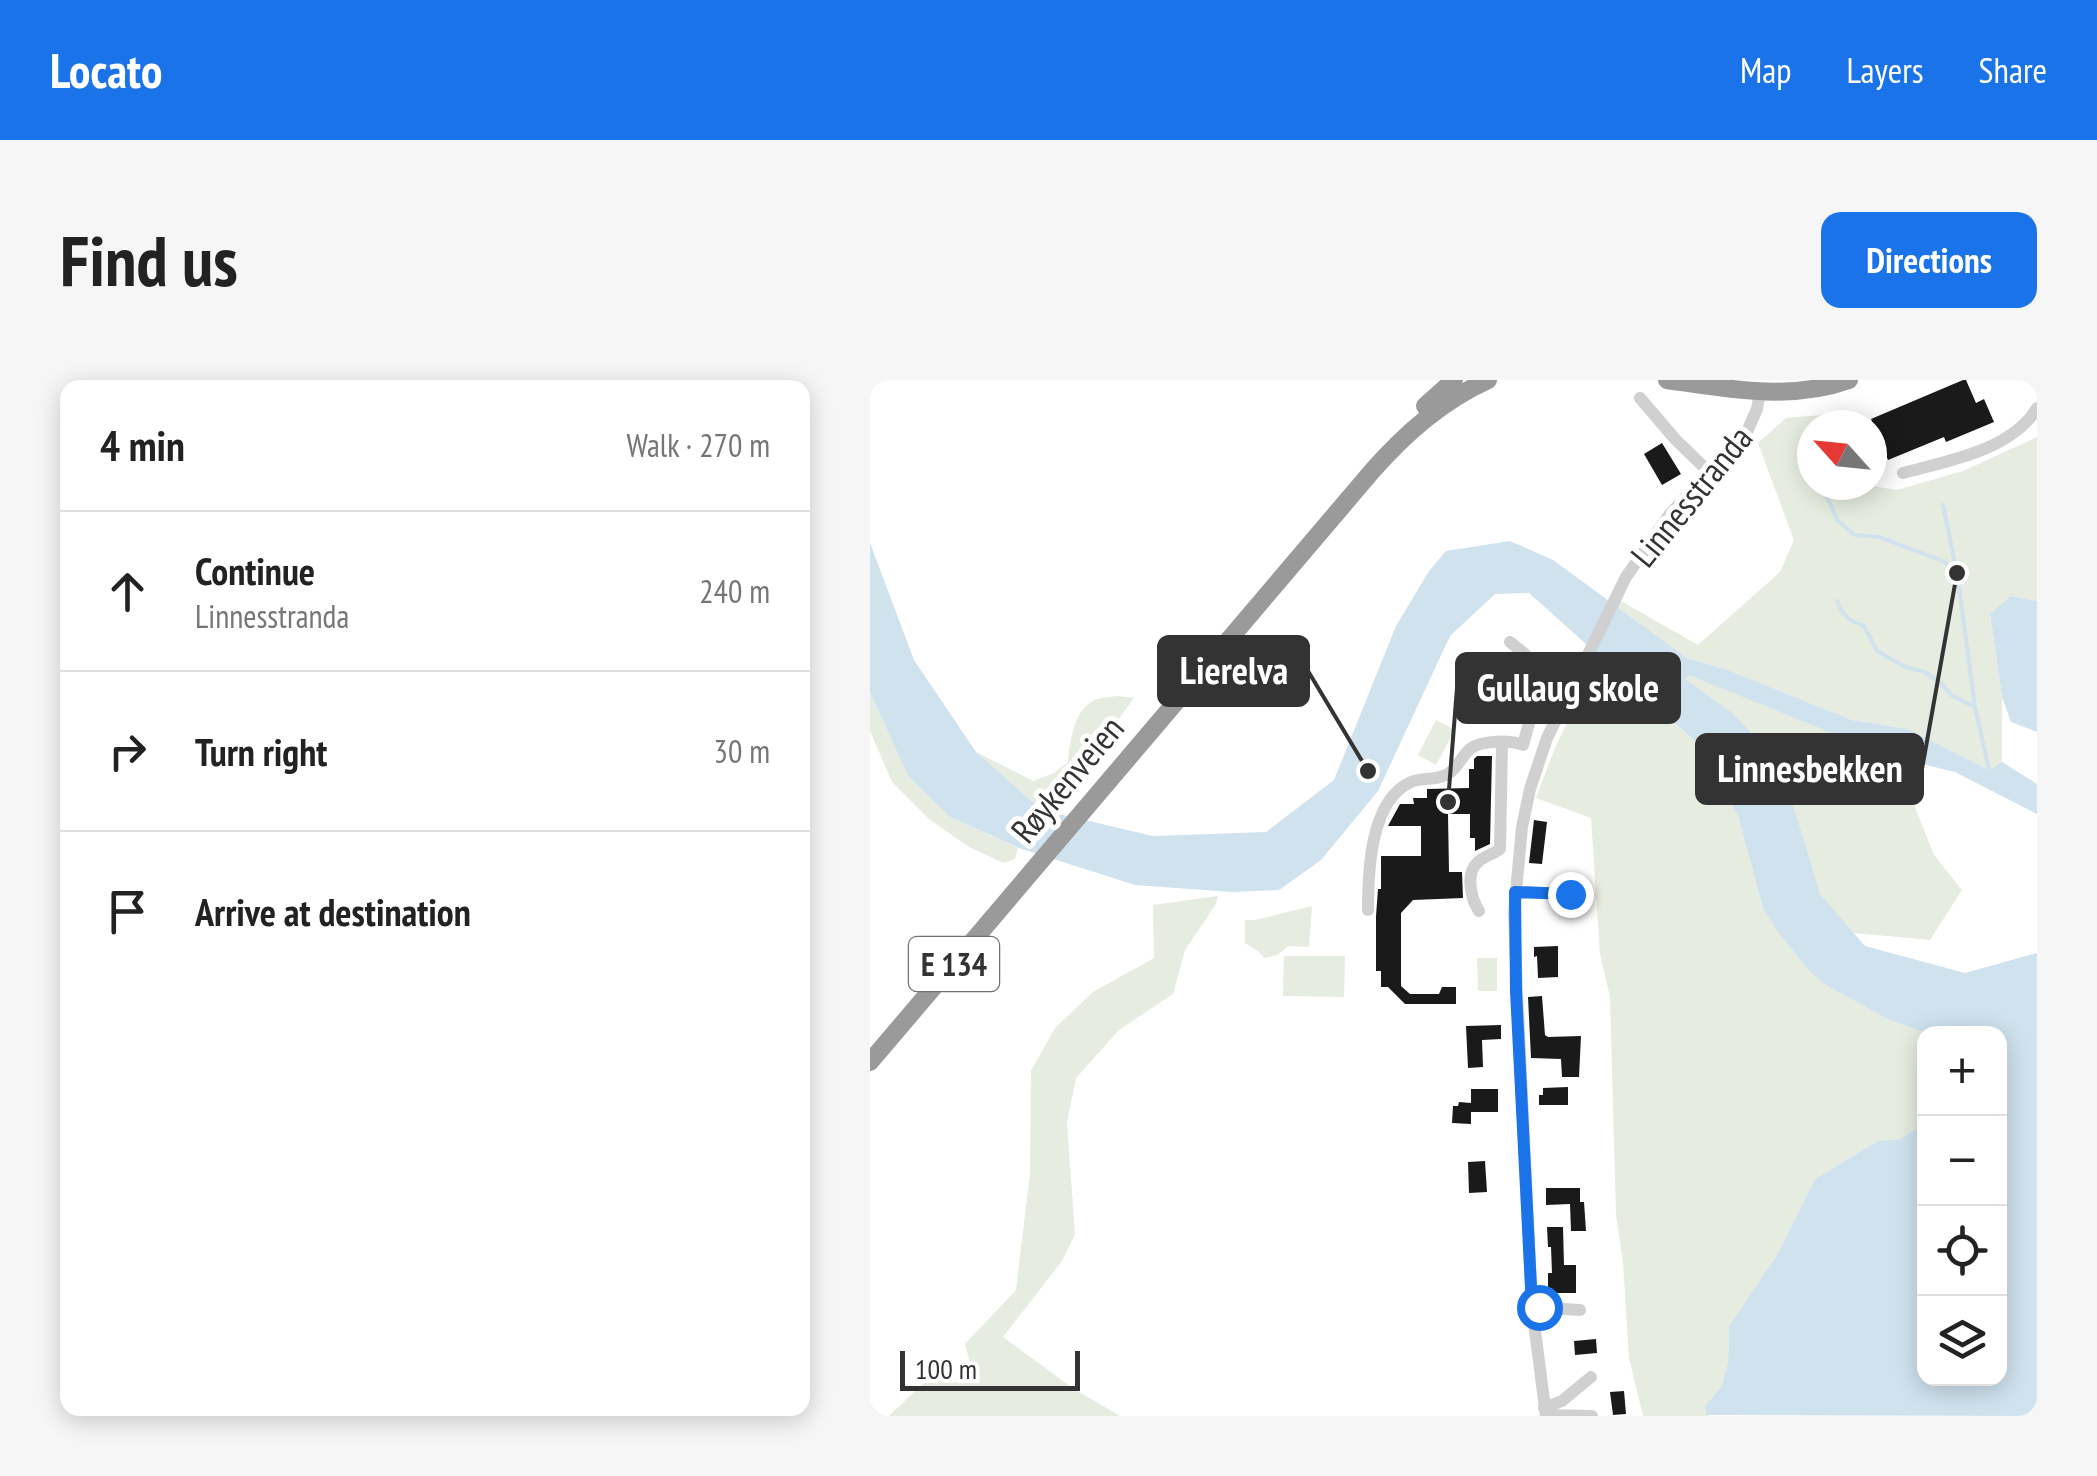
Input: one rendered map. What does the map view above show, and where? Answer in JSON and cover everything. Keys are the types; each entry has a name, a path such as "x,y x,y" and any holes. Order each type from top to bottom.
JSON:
{"highway":[{"name":"Røykenveien","path":"870,1062 1422,410 1454,380"},
{"name":"Røykenveien","path":"1393,448 1448,402 1488,380"},
{"path":"1667,380 1760,392 1802,391 1849,380"},
{"path":"1704,380 1727,388"}],"street":[{"name":"Linnesstranda","path":"1545,1413 1532,1307 1516,991 1515,892 1530,789 1547,738 1614,599 1662,524 1746,434 1760,392"},
{"path":"1640,398 1709,472"},
{"path":"1904,473 1968,456 2015,434 2037,408"},
{"path":"1368,910 1369,860 1374,840 1386,805 1398,791 1414,780 1451,772 1470,749 1481,744 1523,745 1537,682 1534,666 1510,642"},
{"path":"1479,911 1474,905 1471,875 1476,864 1500,848 1502,742"},
{"path":"1515,892 1570,894"},
{"path":"1532,1307 1580,1310"},
{"path":"1545,1413 1591,1377"},
{"path":"1545,1413 1592,1416"}],"shaded area":[{"path":"1797,417 1797,500 1887,500 1887,488 1897,490 1963,471 2037,437 2037,601 2011,596 1990,615 2002,697 2002,762 1989,770 1908,729 1852,720 1728,670 1687,658 1617,607 1621,601 1698,645 1780,572 1794,540 1758,443 1786,418"},
{"path":"1598,657 1699,745 1738,816 1763,908 1824,984 1889,1020 1917,1030 1917,1128 1900,1139 1878,1141 1815,1179 1779,1252 1729,1326 1728,1363 1721,1387 1705,1406 1709,1416 1643,1416 1629,1358 1616,1215 1610,997 1600,954 1591,818 1536,798"},
{"path":"1689,674 1855,744 1824,755 1772,755 1686,681"},
{"path":"870,692 908,776 950,817 1018,848 1015,859 1004,863 969,847 929,819 892,782 870,731"},
{"path":"1134,698 1055,806 1042,810 976,752 1033,781 1054,773 1068,762 1081,712 1095,700"},
{"path":"1436,720 1455,730 1436,765 1418,755"},
{"path":"1866,756 1909,792 1934,855 1962,890 1930,940 1854,933 1819,894 1792,801 1770,780 1772,775 1829,771"},
{"path":"1218,896 1185,950 1173,994 1119,1030 1076,1078 1067,1123 1075,1234 1062,1261 1003,1337 1074,1389 1120,1416 889,1416 931,1376 952,1383 973,1374 965,1344 1016,1290 1030,1173 1031,1071 1055,1028 1093,992 1154,958 1153,905"},
{"path":"1312,906 1309,947 1288,946 1278,955 1264,958 1245,943 1245,920"},
{"path":"1284,956 1345,956 1344,997 1283,996"},
{"path":"1477,958 1497,958 1497,991 1478,991"}],"water":[{"path":"1510,541 1553,560 1687,658 1728,670 1852,720 1908,729 1989,770 2002,762 2037,784 2037,814 1955,772 1877,753 1829,771 1772,775 1770,780 1792,801 1820,894 1865,946 1965,973 2037,953 2037,1416 1707,1415 1705,1406 1721,1387 1728,1363 1729,1326 1779,1252 1815,1179 1878,1141 1900,1139 1917,1128 1917,1386 2007,1386 2007,1026 1917,1026 1917,1030 1889,1020 1824,984 1806,967 1763,908 1738,816 1699,745 1529,593 1495,594 1450,636 1378,791 1321,860 1279,890 1232,892 1135,885 1019,848 950,817 908,776 870,692 870,543 914,660 976,752 1042,810 1153,836 1266,832 1334,780 1396,626 1429,571 1446,551","holes":["1689,675 1854,744 1824,755 1772,755 1732,713 1686,680"]},
{"path":"2011,596 2037,601 2037,732 2011,722 2002,697 1990,614"}],"building":[{"path":"1966,380 1976,403 1984,399 1994,422 1888,460 1887,412"},
{"path":"1662,443 1681,474 1662,485 1644,454"},
{"path":"1477,756 1492,756 1490,844 1475,851 1475,838 1470,838 1470,814 1448,814 1449,872 1462,872 1463,898 1413,900 1401,913 1401,986 1410,994 1439,994 1442,987 1456,987 1456,1004 1405,1004 1388,987 1381,987 1381,971 1376,971 1378,889 1381,856 1421,856 1421,826 1388,826 1400,804 1414,804 1413,798 1427,798 1427,789 1469,788 1469,769 1474,769"},
{"path":"1534,820 1547,822 1542,864 1529,863"},
{"path":"1558,946 1558,977 1538,978 1534,947"},
{"path":"1542,996 1545,1035 1581,1036 1579,1077 1562,1077 1561,1059 1531,1058 1528,997"},
{"path":"1501,1025 1501,1039 1482,1040 1483,1067 1468,1068 1466,1026"},
{"path":"1568,1087 1568,1105 1539,1105 1543,1088"},
{"path":"1471,1089 1498,1089 1498,1112 1471,1112 1471,1124 1452,1123 1453,1106 1471,1103"},
{"path":"1485,1161 1487,1192 1469,1193 1468,1162"},
{"path":"1546,1188 1580,1188 1586,1231 1571,1231 1570,1204 1546,1205"},
{"path":"1547,1227 1563,1227 1564,1265 1576,1265 1576,1293 1552,1293 1552,1288 1548,1288 1548,1273 1552,1273"},
{"path":"1596,1339 1597,1353 1575,1355 1574,1341"},
{"path":"1624,1391 1626,1414 1613,1415 1610,1392"}],"waterway":[{"path":"1828,500 1837,520 1855,535 1879,537 1943,561 1956,572"},
{"path":"1943,505 1957,573 1975,707 1989,770"},
{"path":"1837,601 1847,617 1864,626 1877,651 1906,667 1925,672 1951,695 1973,706"}],"place":[{"name":"Linnesbekken","path":"1957,573"},
{"name":"Lierelva","path":"1368,771"},
{"name":"Gullaug skole","path":"1448,802"}],"route":[{"path":"1539,1307 1532,1307 1524,1171 1515,892 1570,894"}]}
